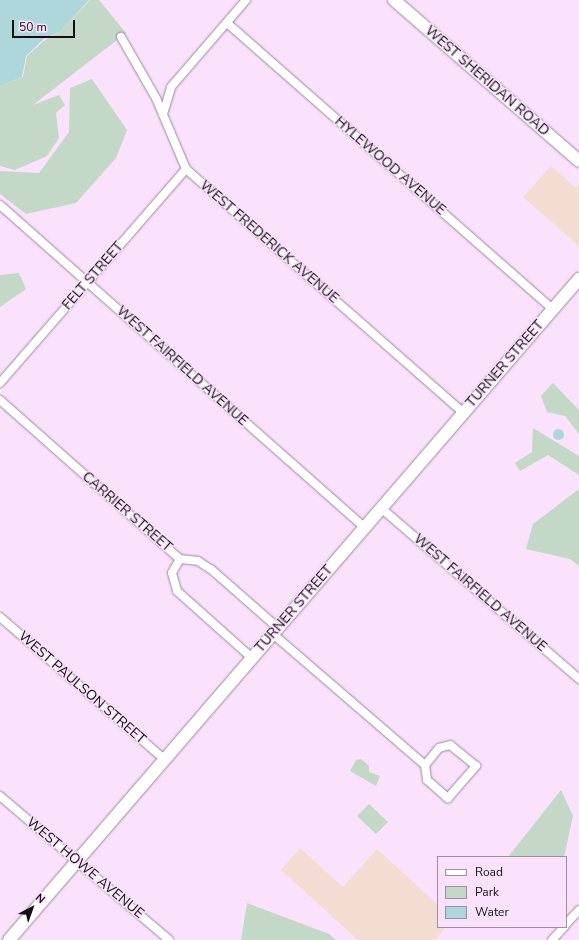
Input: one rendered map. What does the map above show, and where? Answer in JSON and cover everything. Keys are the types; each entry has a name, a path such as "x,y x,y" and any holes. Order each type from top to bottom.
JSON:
{"street":[{"path":"163,118 165,98 171,87 246,0"},
{"name":"WEST SHERIDAN ROAD","path":"394,0 579,162"},
{"name":"HYLEWOOD AVENUE","path":"227,23 554,309"},
{"name":"WEST FREDERICK AVENUE","path":"121,37 156,98 163,118 186,169 463,412"},
{"name":"FELT STREET","path":"0,383 186,169"},
{"name":"WEST FAIRFIELD AVENUE","path":"0,205 364,527"},
{"name":"TURNER STREET","path":"8,940 579,279"},
{"name":"CARRIER STREET","path":"0,400 180,559 198,561 212,570 276,631 425,765"},
{"name":"WEST FAIRFIELD AVENUE","path":"382,508 579,679"},
{"path":"180,559 172,573 177,591 252,658"},
{"name":"WEST PAULSON STREET","path":"0,617 164,759"},
{"path":"450,745 476,766 448,798 427,780 425,765 439,748 450,745"},
{"name":"WEST HOWE AVENUE","path":"0,796 169,940"},
{"path":"567,923 579,910"},
{"path":"552,940 563,928"}],"shaded area":[{"path":"551,166 576,188 579,185 579,246 523,197"},
{"path":"300,848 343,887 377,849 437,904 437,928 445,928 435,940 358,940 281,870"}],"green space":[{"path":"90,0 99,0 126,33 33,105 59,95 65,105 56,113 59,138 47,156 15,170 0,166 0,86 23,77 27,56 46,39 60,32"},
{"path":"92,79 127,130 116,158 76,203 26,214 0,194 0,171 39,173 69,132 70,88"},
{"path":"19,273 26,289 0,307 0,275"},
{"path":"553,383 579,410 579,434 565,416 547,412 541,396"},
{"path":"533,428 579,456 579,475 548,455 520,471 515,463 532,452"},
{"path":"579,489 579,566 570,559 526,549 533,524"},
{"path":"361,759 369,766 369,772 380,776 376,786 350,771 356,760"},
{"path":"561,790 573,816 564,856 509,856"},
{"path":"369,804 388,822 376,834 357,816"},
{"path":"247,903 329,934 336,940 241,940"}],"water":[{"path":"0,0 89,0 60,32 45,38 26,56 22,77 0,86"},
{"path":"556,429 560,429 562,430 562,438 556,439 553,436 553,432"}]}
